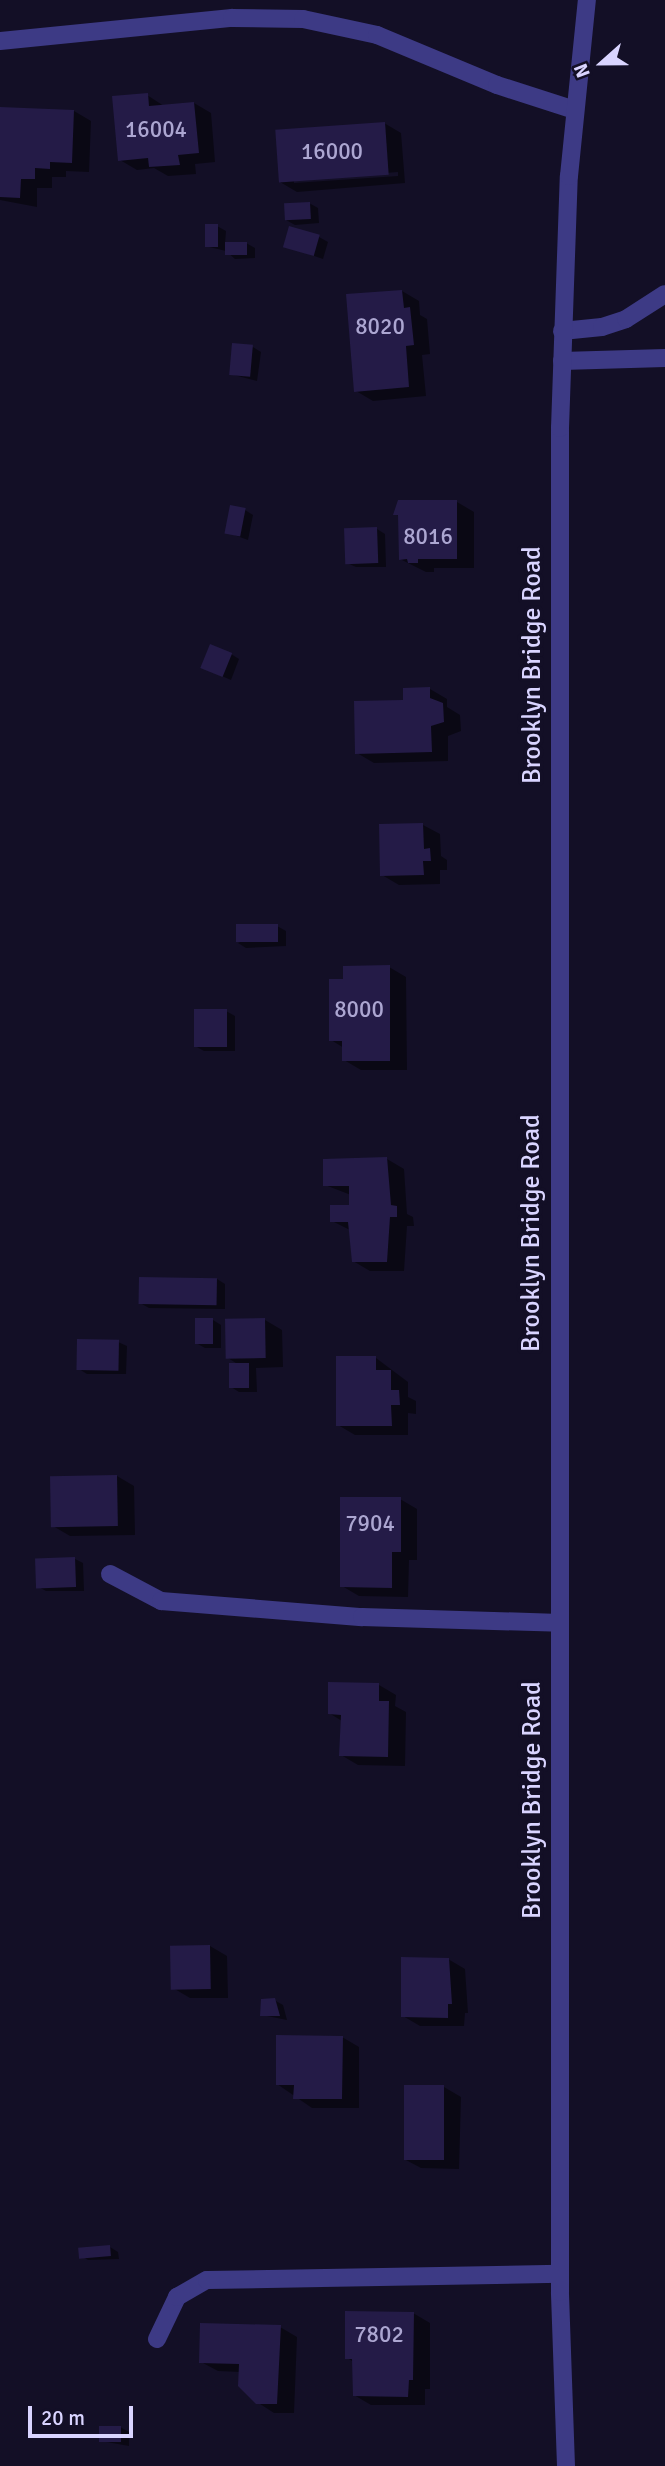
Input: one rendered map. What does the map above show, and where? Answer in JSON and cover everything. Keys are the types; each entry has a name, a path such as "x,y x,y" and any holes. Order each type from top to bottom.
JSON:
{"street":[{"name":"Brooklyn Bridge Road","path":"566,2466 560,2274 562,331 575,110 587,0"},
{"path":"0,41 232,18 303,19 377,35 497,85 575,110"},
{"path":"562,331 603,327 626,319 665,294"},
{"path":"562,361 665,358"},
{"path":"110,1574 160,1601 362,1617 559,1623"},
{"path":"157,2339 177,2297 207,2280 560,2274"}],"building":[{"path":"148,93 149,106 194,102 199,153 178,155 180,165 149,167 148,158 118,161 112,96"},
{"path":"0,107 74,110 72,163 50,162 50,169 35,168 35,179 21,179 20,198 0,197"},
{"path":"385,122 389,175 279,183 275,130"},
{"path":"310,202 311,219 285,220 284,203"},
{"path":"205,224 218,224 218,247 205,247"},
{"path":"289,226 320,235 314,256 283,247"},
{"path":"225,242 247,242 247,255 225,255"},
{"path":"402,290 404,308 410,307 414,345 406,346 409,387 354,392 346,294"},
{"path":"232,343 253,345 250,377 229,375"},
{"path":"398,500 457,500 457,559 418,559 418,563 408,563 407,559 399,560 398,515 393,515"},
{"path":"230,505 246,508 240,537 224,533"},
{"path":"377,527 378,563 345,564 344,528"},
{"path":"210,644 232,653 223,677 200,668"},
{"path":"430,687 430,698 443,703 444,722 431,726 432,752 355,754 354,701 403,700 403,688"},
{"path":"423,823 424,849 430,848 431,861 423,861 424,875 380,876 379,824"},
{"path":"236,924 278,924 278,942 236,942"},
{"path":"390,965 390,1061 342,1061 342,1041 329,1041 329,979 343,979 343,966"},
{"path":"194,1009 227,1009 227,1047 194,1047"},
{"path":"387,1157 391,1205 397,1206 397,1217 390,1217 387,1262 352,1262 348,1222 330,1222 330,1205 349,1205 349,1186 323,1186 323,1159"},
{"path":"139,1277 217,1278 217,1305 139,1304"},
{"path":"195,1318 213,1318 213,1344 195,1344"},
{"path":"265,1318 266,1358 226,1359 225,1319"},
{"path":"77,1339 119,1340 118,1371 76,1370"},
{"path":"336,1356 376,1356 376,1370 391,1370 391,1390 399,1390 400,1405 391,1405 392,1426 336,1426"},
{"path":"229,1363 249,1363 249,1388 229,1388"},
{"path":"117,1475 118,1526 51,1527 50,1476"},
{"path":"340,1497 401,1497 401,1552 392,1552 392,1588 340,1587"},
{"path":"75,1557 76,1587 36,1588 35,1558"},
{"path":"328,1682 379,1683 379,1701 389,1701 388,1757 339,1756 341,1715 328,1714"},
{"path":"210,1945 211,1989 171,1990 170,1946"},
{"path":"401,1957 449,1958 452,2004 448,2004 448,2018 401,2017"},
{"path":"275,1998 280,2016 260,2016 261,1999"},
{"path":"276,2035 343,2036 342,2099 293,2099 294,2085 276,2085"},
{"path":"404,2085 444,2085 444,2160 404,2160"},
{"path":"110,2245 111,2256 79,2259 78,2248"},
{"path":"345,2311 414,2312 413,2380 409,2380 408,2397 353,2396 352,2359 345,2359"},
{"path":"200,2323 281,2325 277,2404 256,2404 238,2386 239,2364 199,2363"},
{"path":"99,2426 121,2426 121,2442 99,2442"}]}
